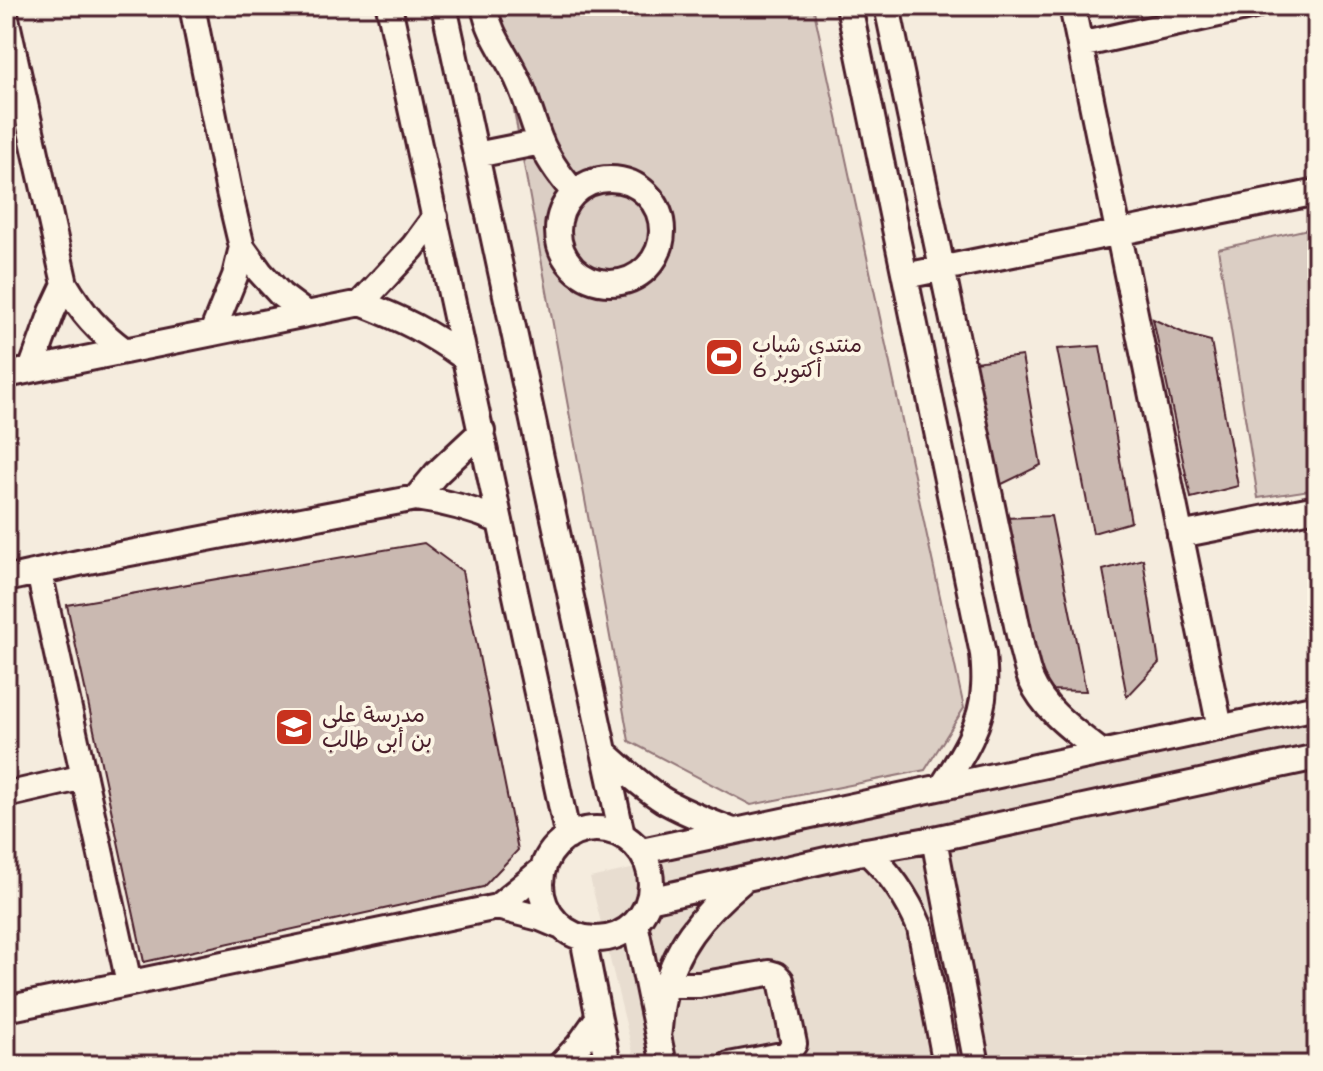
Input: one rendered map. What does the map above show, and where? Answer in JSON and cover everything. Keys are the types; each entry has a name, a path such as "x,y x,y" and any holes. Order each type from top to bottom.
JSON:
{"street":[{"path":"192,6 242,247 281,295 305,313"},
{"path":"389,6 568,837"},
{"path":"444,6 622,835"},
{"path":"484,6 489,28 523,90 541,142 555,169 574,192"},
{"path":"849,6 983,654 984,689 977,723 963,755 942,787"},
{"path":"887,6 1031,681 1048,708 1102,753"},
{"path":"1072,6 1220,728"},
{"path":"1080,45 1254,6"},
{"path":"6,18 65,284 81,310 101,332 125,351"},
{"path":"476,155 541,142"},
{"path":"612,178 638,186 648,195 661,220 662,233 660,247 645,270 621,282 607,283 593,281 571,266 558,242 557,228 566,202 574,192 598,179 612,178"},
{"path":"905,276 1317,192"},
{"path":"361,303 413,247 435,217"},
{"path":"212,333 230,291 242,247"},
{"path":"31,370 65,284"},
{"path":"6,375 361,303 421,329 465,358"},
{"path":"416,498 436,474 482,431"},
{"path":"6,579 416,498 444,501 500,521"},
{"path":"1180,535 1317,508"},
{"path":"39,572 129,983"},
{"path":"642,851 1317,707"},
{"path":"604,752 632,778 663,799 733,831"},
{"path":"649,900 866,851 1317,757"},
{"path":"6,795 84,777"},
{"path":"604,829 622,835 642,851 649,868 649,900 643,912 635,923 611,937 583,938 571,934 547,910 541,890 548,856 568,837 585,830 604,829"},
{"path":"934,839 977,1065"},
{"path":"866,851 893,878 920,928 946,1065"},
{"path":"497,907 543,869"},
{"path":"658,1036 662,999 674,964 692,931 716,902 745,879"},
{"path":"6,1009 497,907 560,926"},
{"path":"635,923 664,1065"},
{"path":"583,938 608,1065"},
{"path":"667,985 699,985 769,973 781,980 794,1044 787,1054 729,1065"},
{"path":"560,1065 598,1018"}],"shaded area":[{"name":"منتدى شباب 6 أكتوبر","path":"495,6 813,6 964,708 925,770 751,805 629,741"},
{"path":"1317,227 1317,489 1258,498 1218,249"},
{"path":"1317,722 1317,1065 636,1065 590,878 1035,780"}],"building":[{"path":"1153,319 1188,335 1211,341 1238,486 1191,498"},
{"path":"1100,346 1131,522 1093,533 1057,349"},
{"path":"1022,356 1041,465 1000,485 974,362"},
{"path":"1051,516 1086,691 1044,690 1006,518"},
{"name":"مدرسة على بن أبى طالب","path":"424,543 462,571 518,850 483,887 144,962 67,605"},
{"path":"1143,559 1159,663 1127,697 1103,570"}],"place":[{"name":"منتدى شباب 6 أكتوبر","path":"724,357"},
{"name":"مدرسة على بن أبى طالب","path":"294,727"}]}
